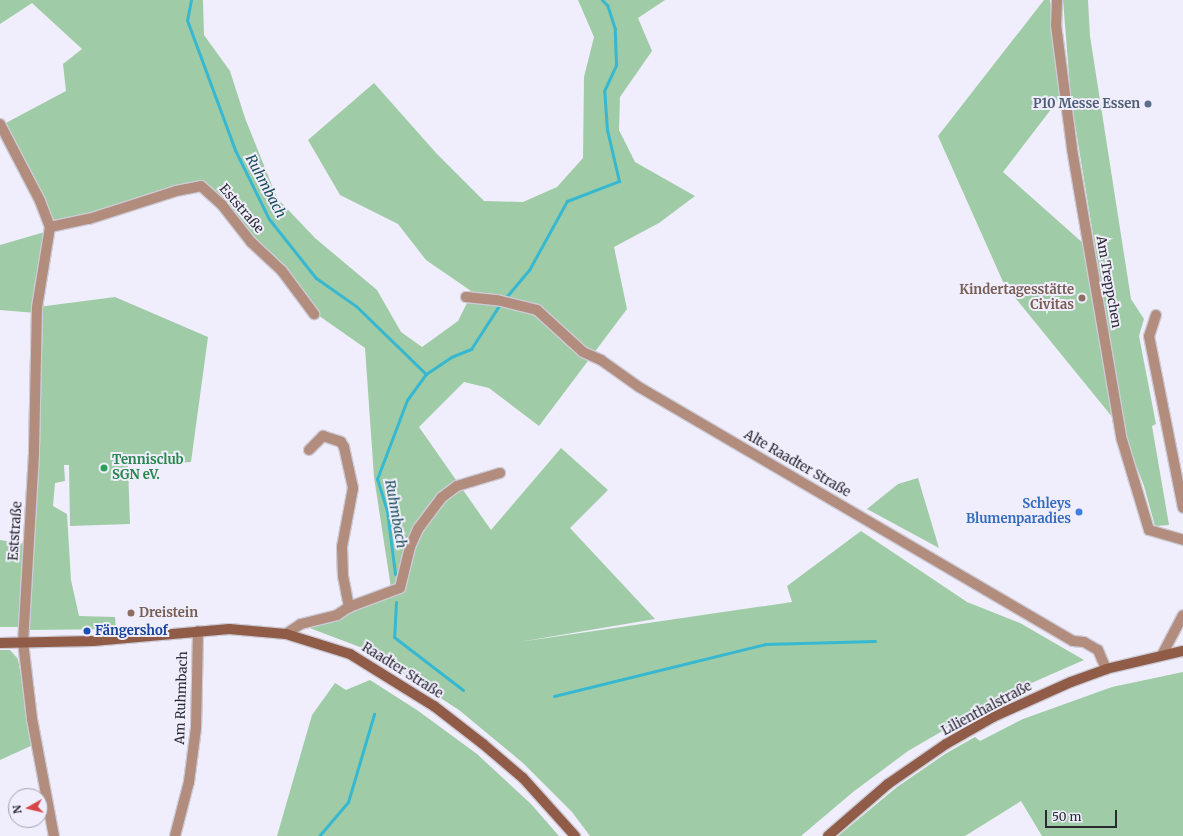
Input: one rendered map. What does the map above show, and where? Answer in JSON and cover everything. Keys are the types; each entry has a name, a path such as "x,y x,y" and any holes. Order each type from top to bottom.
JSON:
{"main road":[{"name":"Raadter Straße","path":"0,642 93,640 228,629 286,634 350,654 434,706 523,778 575,836"},
{"name":"Lilienthalstraße","path":"828,836 888,784 946,744 1030,700 1106,669 1183,651"}],"street":[{"name":"Am Treppchen","path":"1057,0 1056,25 1072,148 1122,440 1149,530 1183,540"},
{"path":"0,124 40,201 50,227"},
{"name":"Eststraße","path":"54,836 32,719 23,642 34,453 37,307 50,227 90,219 176,191 201,186 222,205 251,242 282,272 314,314"},
{"name":"Alte Raadter Straße","path":"466,297 497,300 537,310 583,352 601,360 639,387 1073,641 1084,642 1098,650 1106,669"},
{"path":"1156,315 1150,336 1183,508"},
{"path":"309,450 322,436 341,442 344,448 353,488 342,547 343,576 349,607"},
{"path":"286,634 301,624 337,615 349,607 400,588 410,547 418,529 441,498 457,486 500,473"},
{"path":"1162,655 1183,615"},
{"name":"Am Ruhmbach","path":"175,836 189,782 196,728 198,631"}],"green space":[{"path":"0,0 203,0 204,35 230,71 245,118 277,198 315,238 377,290 401,332 422,347 458,321 468,301 526,309 541,318 548,311 510,299 474,293 426,260 398,224 340,195 308,140 374,83 437,154 484,201 523,202 557,187 583,158 584,77 594,37 578,0 665,0 638,18 652,51 620,97 619,130 635,162 695,196 659,223 614,247 627,309 539,426 489,388 464,382 419,427 491,530 561,448 608,490 570,528 655,619 519,642 792,602 787,586 861,531 967,602 1020,623 1084,660 1006,694 908,751 853,792 801,836 590,836 572,812 523,763 459,710 365,649 307,627 391,588 374,477 365,348 315,313 202,185 51,225 2,125 66,91 63,64 82,49 32,3 0,24"},
{"path":"1044,0 1050,0 1062,95 1003,172 1084,244 1113,418 1004,284 938,136"},
{"path":"1063,0 1088,0 1090,36 1131,299 1144,319 1139,336 1156,424 1152,426 1169,525 1155,526 1144,486 1127,442 1071,100"},
{"path":"48,231 36,313 0,310 0,245"},
{"path":"115,297 208,337 191,462 128,465 130,524 70,526 69,465 64,465 65,481 55,483 53,506 67,514 71,580 79,616 115,617 116,629 29,630 38,307"},
{"path":"918,478 939,548 867,509 898,484"},
{"path":"0,540 25,544 18,627 0,627"},
{"path":"0,650 10,650 18,659 33,745 0,760"},
{"path":"1183,672 1183,836 1042,836 1021,801 965,836 838,836 897,787 945,754 975,737 980,741 1023,719 1112,687"},
{"path":"370,680 417,710 477,754 531,804 559,836 277,836 312,715 335,683 346,690"}],"waterway":[{"name":"Ruhmbach","path":"191,0 187,20 235,150 269,219 316,278 356,306 426,374"},
{"name":"Ruhmbach","path":"507,296 529,270 567,201 619,181 607,130 604,91 616,65 615,29 607,5 602,0"},
{"name":"Ruhmbach","path":"395,574 387,511 377,479 407,400 426,374 451,357 471,349 500,304"},
{"path":"396,602 394,637 463,690"},
{"path":"554,696 765,644 875,641"},
{"name":"Ruhmbach","path":"319,836 348,802 374,714"}],"place":[{"name":"P10 Messe Essen","path":"1148,104"},
{"name":"Kindertagesstätte Civitas","path":"1082,298"},
{"name":"Tennisclub SGN eV.","path":"104,468"},
{"name":"Schleys Blumenparadies","path":"1079,512"},
{"name":"Dreistein","path":"131,613"},
{"name":"Fängershof","path":"87,631"}]}
